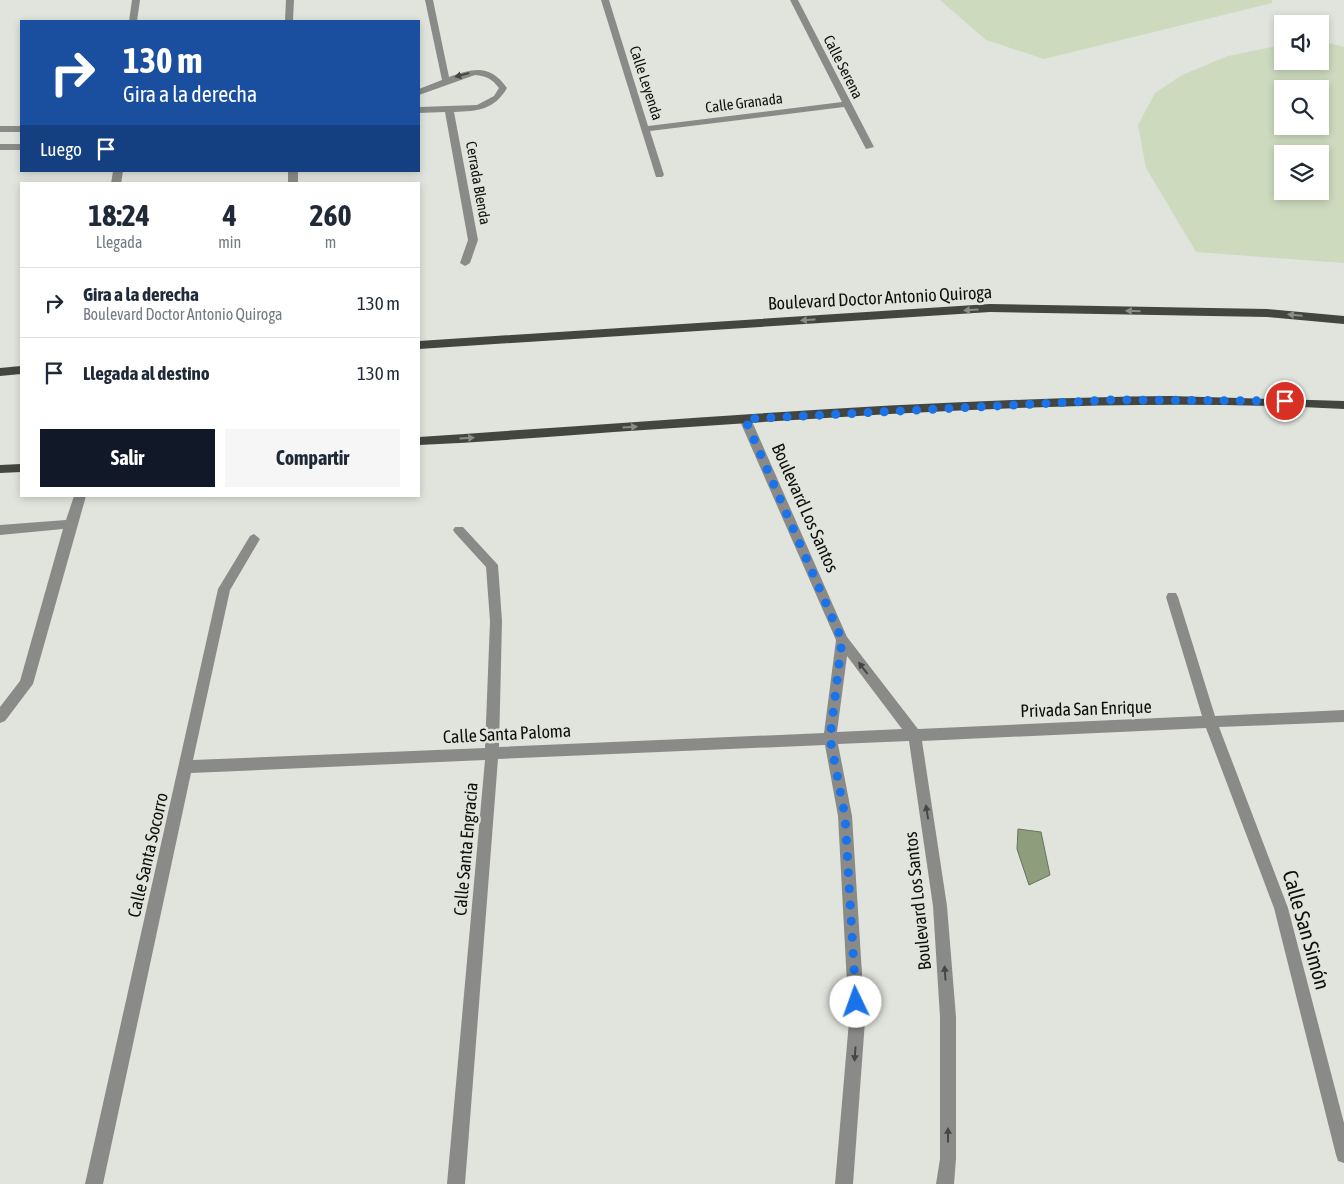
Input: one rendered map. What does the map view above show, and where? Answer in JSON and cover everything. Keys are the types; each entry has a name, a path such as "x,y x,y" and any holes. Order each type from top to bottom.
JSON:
{"main road":[{"name":"Boulevard Doctor Antonio Quiroga","path":"420,345 990,308 1267,312 1344,320"},
{"path":"0,372 20,370"},
{"path":"420,441 745,419 1111,400 1265,400 1344,405"},
{"path":"0,469 20,468"}],"street":[{"path":"133,20 136,0"},
{"path":"289,20 290,0"},
{"path":"429,0 446,81"},
{"name":"Calle Leyenda","path":"605,0 659,175"},
{"name":"Calle Serena","path":"794,0 869,147"},
{"path":"420,92 460,74 482,73 492,76 500,82 503,88 500,96 485,106 468,109 420,110"},
{"name":"Calle Granada","path":"646,129 846,104"},
{"name":"Cerrada Blenda","path":"449,108 473,240 465,263"},
{"path":"0,129 20,130"},
{"path":"0,147 20,147"},
{"name":"Boulevard Los Santos","path":"745,419 842,640 915,736 940,906 948,1017 948,1159 945,1184"},
{"path":"0,717 26,684 80,497"},
{"path":"0,530 72,524"},
{"name":"Calle Santa Engracia","path":"456,1184 492,753 496,622 492,565 460,530"},
{"name":"Calle Santa Socorro","path":"94,1184 187,767 224,589 254,540"},
{"name":"Calle San Simón","path":"1172,597 1212,723 1281,908 1344,1155"},
{"path":"842,640 830,738 845,816 857,1021 844,1184"},
{"name":"Privada San Enrique","path":"830,738 915,736 1344,716"},
{"name":"Calle Santa Paloma","path":"187,767 830,738"}],"shaded area":[{"path":"940,0 1272,0 1272,3 1044,59 986,40"},
{"path":"1329,43 1344,47 1344,263 1196,252 1146,168 1138,125 1155,93 1182,75 1228,56 1274,47 1274,70 1329,70"},
{"path":"1018,829 1041,832 1050,875 1029,885 1017,849"}],"route":[{"path":"856,1002 845,816 830,738 842,640 745,419 1111,400 1285,401"}]}
